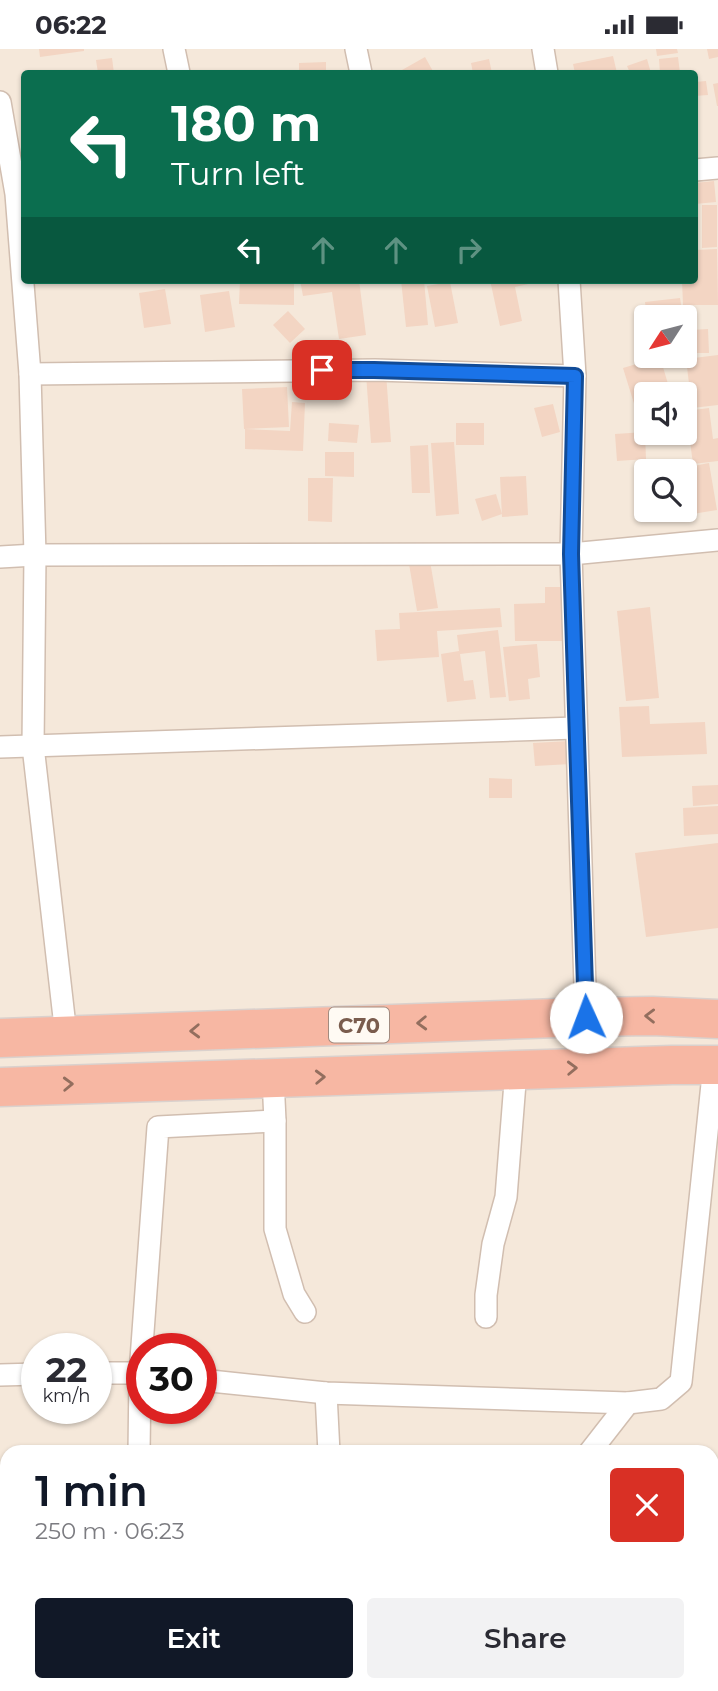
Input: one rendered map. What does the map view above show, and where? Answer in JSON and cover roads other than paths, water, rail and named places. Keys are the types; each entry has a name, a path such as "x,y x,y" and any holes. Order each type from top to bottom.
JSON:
{"highway":[{"name":"C70","path":"0,1038 586,1017 718,1019"},
{"name":"C70","path":"0,1087 716,1065"}],"street":[{"path":"174,49 178,70"},
{"path":"356,49 360,70"},
{"path":"543,49 546,70"},
{"path":"0,102 14,194 21,273"},
{"path":"698,170 718,168"},
{"path":"22,284 30,374 35,555 33,746 66,1035"},
{"path":"569,284 575,376 571,554 586,1017"},
{"path":"30,374 374,370 575,376"},
{"path":"0,557 571,554 718,540"},
{"path":"0,747 576,728"},
{"path":"217,1382 326,1393 628,1403 662,1399 681,1383 713,1112 716,1065"},
{"path":"486,1317 493,1244 506,1197 516,1070"},
{"path":"273,1078 275,1229 294,1294 305,1312"},
{"path":"144,1333 158,1126 275,1122"},
{"path":"0,1375 21,1374"},
{"path":"326,1393 329,1445"},
{"path":"595,1445 628,1403"},
{"path":"139,1445 140,1424"}]}
